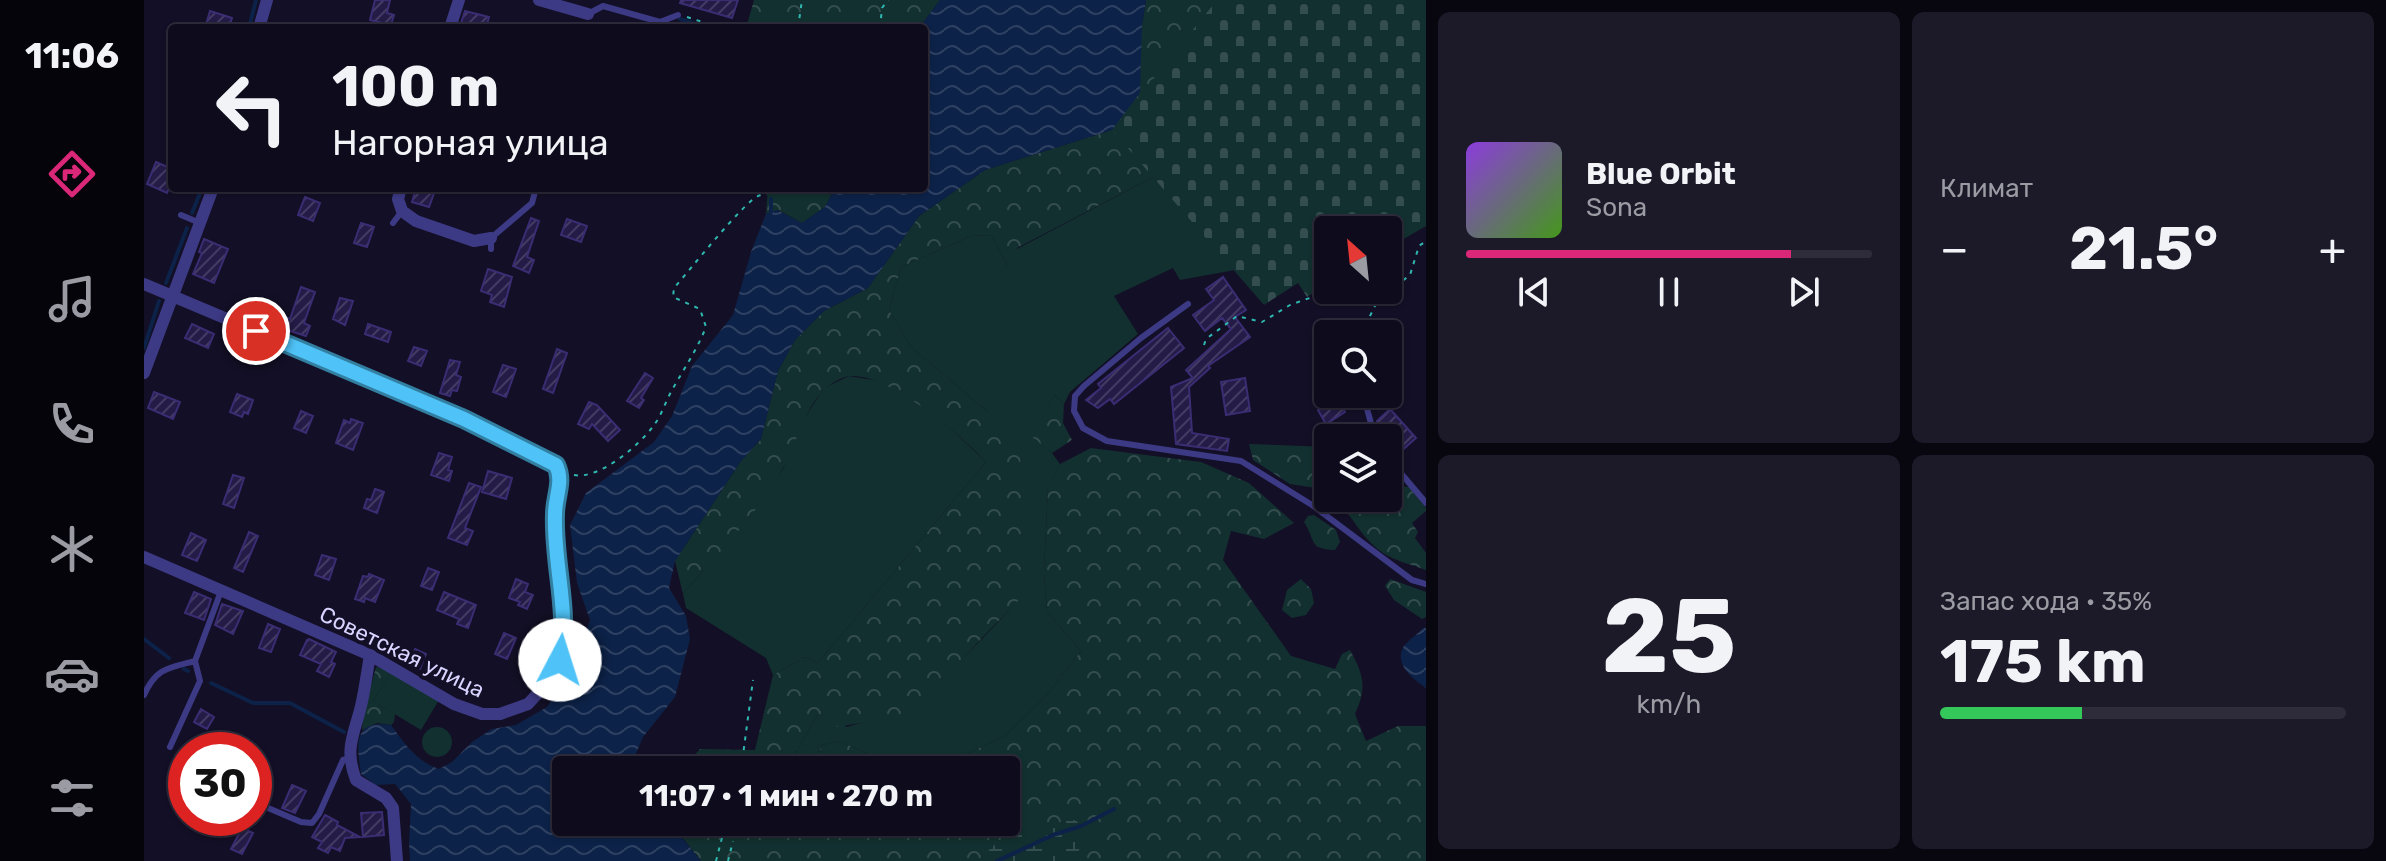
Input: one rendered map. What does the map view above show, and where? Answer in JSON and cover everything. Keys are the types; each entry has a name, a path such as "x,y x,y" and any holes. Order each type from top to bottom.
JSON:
{"street":[{"path":"260,24 267,0"},
{"path":"451,24 459,0"},
{"path":"539,0 588,14"},
{"path":"144,373 212,192"},
{"path":"400,192 398,199 402,211 416,221 491,244"},
{"path":"144,284 171,296"},
{"name":"Советская улица","path":"144,557 222,588 370,655 454,704 482,714 500,714 528,704 549,681 560,660 565,636 555,519 561,475 556,465 464,419 171,296"},
{"path":"370,655 360,709 352,731 350,758 356,780 386,798 393,808 397,861"}],"lane":[{"path":"588,14 603,6 660,22 678,15"},
{"path":"491,244 532,203 535,192"},
{"path":"393,223 402,211"},
{"path":"181,215 200,223"},
{"path":"1188,304 1141,338 1075,396 1074,411 1083,428 1107,441 1241,461 1312,505 1412,580 1426,584"},
{"path":"1402,475 1426,503"},
{"path":"177,732 200,681 195,661 222,588"},
{"path":"144,695 151,679 162,670 195,661"},
{"path":"272,810 301,822 312,823 343,760 350,758"}],"path":[{"path":"799,24 802,0"},
{"path":"880,24 882,8 888,0"},
{"path":"678,15 708,24"},
{"path":"573,475 584,477 614,461 654,425 706,327 700,309 673,297 674,288 753,199 771,192"},
{"path":"1402,282 1410,275 1419,246 1426,241"},
{"path":"1204,345 1206,339 1237,316 1262,322 1290,305 1314,296"},
{"path":"743,756 753,680"},
{"path":"716,861 722,836"},
{"path":"728,861 733,841"}],"green space":[{"path":"754,0 940,0 922,24 747,24"},
{"path":"1146,0 1426,0 1248,283 1153,177 1017,248 1016,262 1008,266 991,235 971,236 901,267 889,310 911,347 988,412 1020,446 1023,547 1018,601 908,714 838,727 823,714 818,714 794,756 694,756 700,749 755,750 773,675 805,657 818,663 986,462 942,422 884,384 850,376 840,379 826,388 810,408 782,470 760,503 683,594 675,561 741,461 761,439 778,371 795,340 824,311 868,288 919,216 985,170 1112,130 1142,25"},
{"path":"1217,0 1426,0 1426,226 1402,240 1402,216 1314,216 1314,292 1307,297 1298,283 1264,305 1112,130"},
{"path":"1153,177 1235,270 1180,280 1173,268 1114,296 1138,334 1070,392 1064,404 1055,395 1027,432 1060,464 1048,488 1044,573 1047,612 1081,651 1047,695 1005,736 964,755 873,756 839,741 822,745 817,756 794,756 818,714 847,727 897,707 942,676 1018,600 988,412 911,347 889,310 901,267 971,236 991,235 1008,266 1017,249"},
{"path":"768,192 833,192 825,207 802,223 778,210 766,214"},
{"path":"849,376 880,382 909,397 937,417 986,462 818,663 805,657 773,675 766,658 686,608 683,594 752,514 783,469 800,425 824,388"},
{"path":"1055,395 1064,404 1063,423 1072,440 1052,453 1026,432"},
{"path":"1249,444 1314,446 1314,488 1290,484 1253,460"},
{"path":"1091,448 1201,462 1249,483 1294,523 1264,539 1231,531 1223,560 1291,656 1335,669 1342,654 1350,650 1362,682 1355,714 1366,741 1398,726 1426,726 1426,861 701,861 681,836 1020,836 1020,756 959,756 1005,736 1047,695 1081,651 1047,612 1044,573 1048,487 1060,464"},
{"path":"1402,486 1409,487 1426,508 1412,523 1418,532 1415,538 1426,553 1426,570 1383,553 1346,512 1402,512"},
{"path":"1314,515 1336,530 1340,542 1335,550 1320,548 1314,542 1304,522 1308,516"},
{"path":"1301,579 1311,589 1314,603 1306,615 1292,618 1282,610 1287,590"},
{"path":"1390,579 1426,592 1426,617 1422,619 1394,600 1385,586"},
{"path":"376,667 390,673 373,701 395,714 394,722 391,725 377,723 362,730 363,715"},
{"path":"391,671 439,700 421,730 373,701"},
{"path":"437,727 448,731 452,742 448,753 437,757 426,753 422,742 426,731"},
{"path":"839,741 873,756 817,756 822,745"},
{"path":"1076,820 1082,831 1079,850 1073,861 977,861 1004,836 1020,836 1020,830 1047,828"}],"water":[{"path":"940,0 1146,0 1140,93 1112,130 985,170 919,216 868,288 824,311 795,340 778,371 761,439 741,461 675,561 669,588 686,616 690,639 675,697 643,737 635,756 552,756 552,836 680,836 701,861 410,861 411,804 395,784 376,785 361,774 358,745 363,730 378,724 391,725 418,757 439,769 492,729 516,725 547,707 573,668 590,620 577,583 570,525 586,493 654,442 672,416 692,366 733,315 751,252 766,214 777,210 802,223 825,207 833,192 928,192 928,24 922,24"},
{"path":"1426,628 1426,688 1406,670 1401,659 1404,646"}],"building":[{"path":"375,0 390,0 387,13 394,15 391,24 370,20"},
{"path":"681,0 738,0 732,18 680,3"},
{"path":"210,11 232,18 230,24 206,24"},
{"path":"465,11 489,17 487,24 461,24"},
{"path":"156,162 168,167 167,193 147,184"},
{"path":"415,192 435,192 429,207 412,202"},
{"path":"305,197 320,203 313,221 298,215"},
{"path":"531,218 539,221 527,257 534,260 529,273 513,266"},
{"path":"567,219 587,226 581,242 561,235"},
{"path":"361,223 374,227 367,247 354,243"},
{"path":"204,239 228,249 214,283 193,274"},
{"path":"488,269 512,277 504,307 490,302 492,295 481,291"},
{"path":"1223,277 1246,310 1235,317 1250,337 1208,366 1210,368 1189,387 1192,433 1229,439 1227,451 1176,444 1171,387 1193,378 1186,370 1231,329 1222,318 1205,331 1193,315 1214,300 1206,289"},
{"path":"301,287 315,292 304,323 310,326 306,336 281,328 285,317 290,319"},
{"path":"340,298 353,301 345,325 333,319"},
{"path":"192,324 214,334 208,348 185,338"},
{"path":"368,324 391,332 388,342 365,334"},
{"path":"1168,328 1184,348 1114,404 1110,399 1098,408 1086,400 1101,388 1098,384"},
{"path":"414,347 427,351 421,366 408,361"},
{"path":"557,349 567,353 553,393 543,389"},
{"path":"450,360 460,362 456,375 461,377 457,391 452,390 450,396 440,393"},
{"path":"503,365 516,369 506,397 493,392"},
{"path":"645,373 653,378 641,398 644,400 639,408 627,401"},
{"path":"1245,378 1250,411 1226,415 1221,382"},
{"path":"154,392 180,402 173,419 148,408"},
{"path":"237,394 253,400 248,414 244,412 242,417 230,412"},
{"path":"589,402 597,405 620,430 608,441 592,424 589,429 578,424"},
{"path":"1342,408 1345,412 1326,424 1318,410"},
{"path":"1390,409 1416,438 1402,450 1402,424 1378,424"},
{"path":"301,411 313,416 306,433 294,428"},
{"path":"351,419 363,423 353,450 336,443 344,420 350,423"},
{"path":"439,453 452,457 449,481 431,475"},
{"path":"488,471 512,478 506,499 482,492"},
{"path":"233,475 244,478 234,508 223,504"},
{"path":"469,483 481,487 465,528 473,531 467,545 448,538"},
{"path":"375,489 384,492 377,513 364,508"},
{"path":"249,532 258,536 243,572 234,568"},
{"path":"191,533 206,540 197,561 182,555"},
{"path":"322,555 336,559 329,580 315,575"},
{"path":"428,568 439,572 432,590 421,586"},
{"path":"369,574 384,580 375,602 365,598 364,602 355,599 363,576 368,577"},
{"path":"516,579 528,584 525,592 533,595 527,609 509,598"},
{"path":"194,592 211,599 204,620 185,613"},
{"path":"444,592 476,605 468,628 457,624 459,619 437,610"},
{"path":"222,604 243,611 233,634 215,625"},
{"path":"268,624 280,629 271,652 259,648"},
{"path":"504,633 516,638 507,659 495,654"},
{"path":"309,639 336,652 329,677 317,671 321,664 300,655"},
{"path":"415,649 426,654 420,669 408,664"},
{"path":"201,709 214,717 207,729 194,722"},
{"path":"292,785 306,791 295,813 282,808"},
{"path":"382,812 384,835 363,837 361,813"},
{"path":"325,815 360,837 345,838 340,851 331,847 328,853 318,848 322,842 312,837"},
{"path":"238,836 251,836 242,854 231,849"}],"waterway":[{"path":"250,24 256,0"},
{"path":"680,19 696,24"},
{"path":"192,213 200,192"},
{"path":"771,199 771,212"},
{"path":"166,283 187,228"},
{"path":"144,348 159,301"},
{"path":"144,639 169,658"},
{"path":"184,669 188,671"},
{"path":"211,683 253,703 290,703 344,732"},
{"path":"997,861 1114,809"}],"route":[{"path":"256,331 464,419 556,465 561,475 555,519 565,636 560,660"}]}
